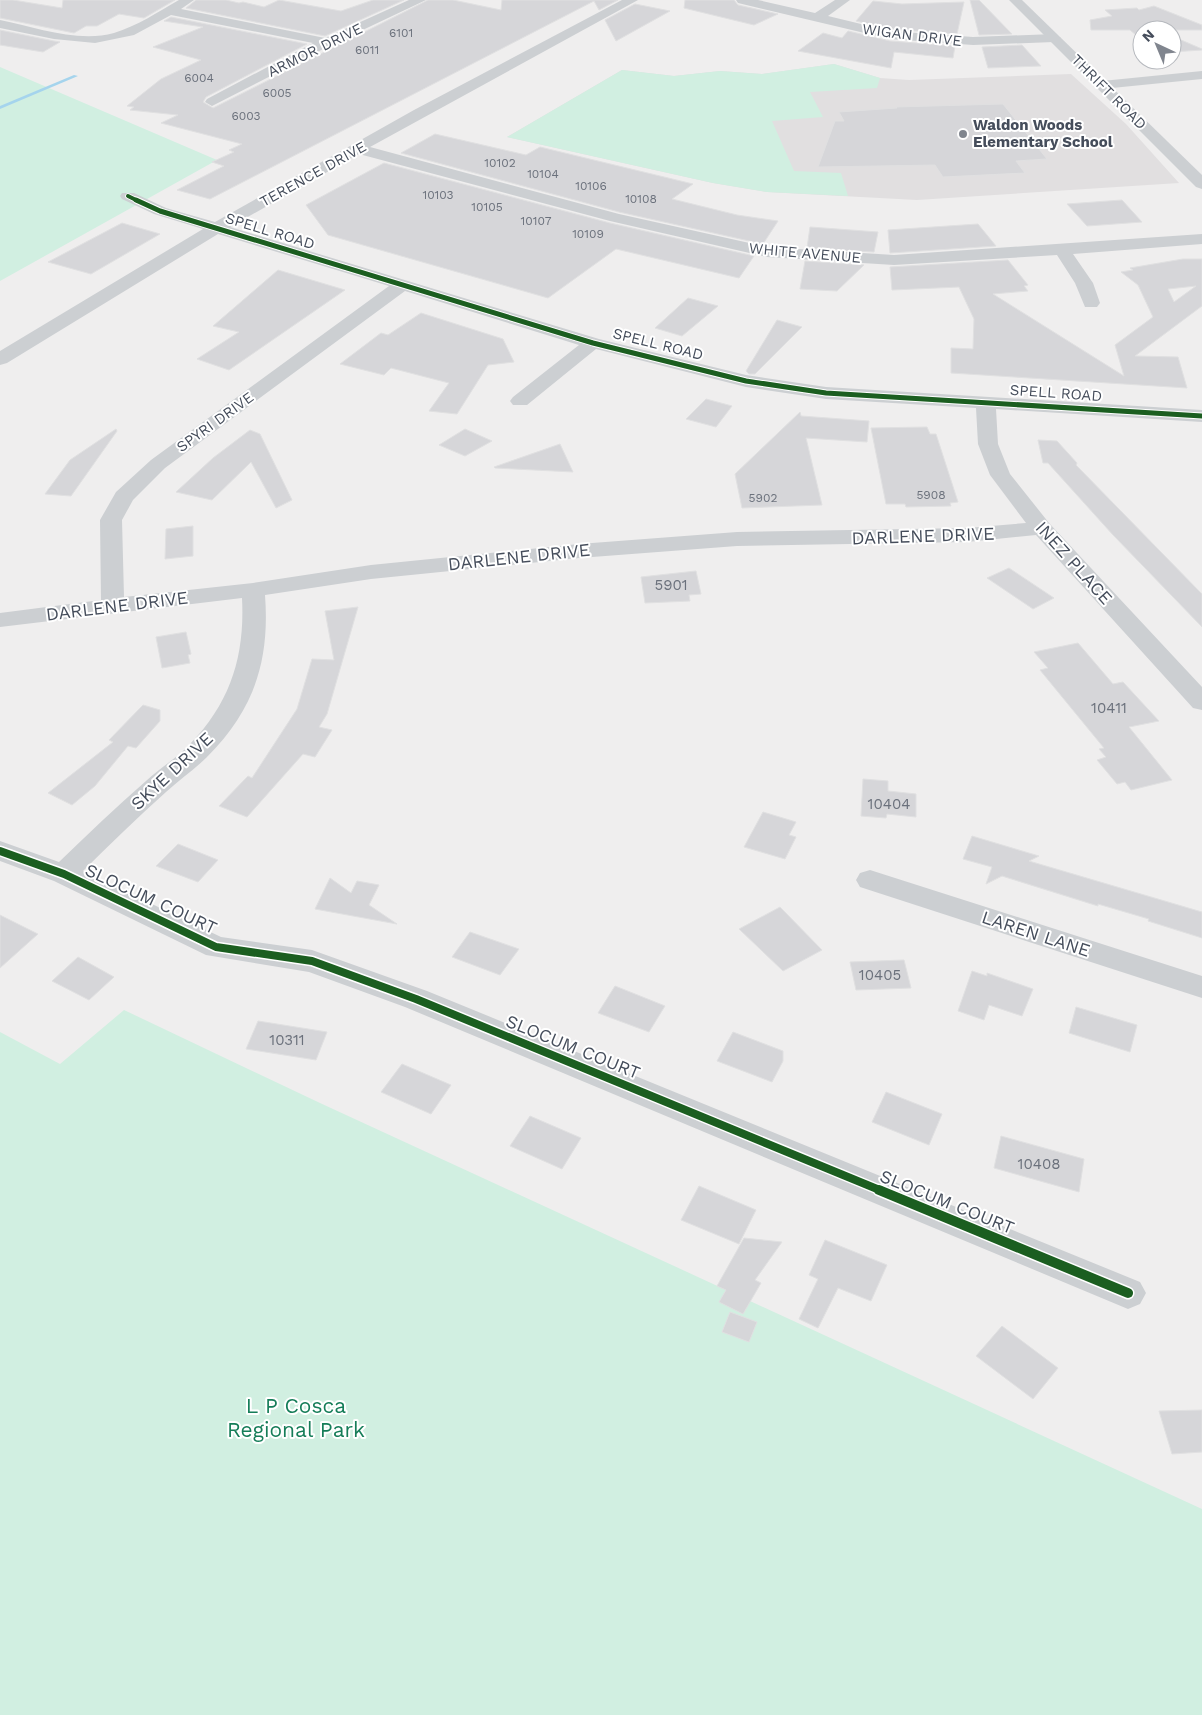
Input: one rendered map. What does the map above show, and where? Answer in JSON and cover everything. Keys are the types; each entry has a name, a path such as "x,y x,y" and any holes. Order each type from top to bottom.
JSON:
{"street":[{"path":"0,24 68,36 109,38 131,30 188,0"},
{"name":"ARMOR DRIVE","path":"212,102 326,42 420,0"},
{"name":"TERENCE DRIVE","path":"0,359 215,229 419,113 632,0"},
{"name":"WIGAN DRIVE","path":"742,0 875,32 922,39 992,42 1054,38"},
{"path":"817,18 844,0"},
{"name":"THRIFT ROAD","path":"1015,0 1202,184"},
{"path":"169,11 326,42"},
{"path":"1102,85 1202,75"},
{"name":"WHITE AVENUE","path":"359,148 616,218 767,252 894,260 1202,239"},
{"name":"SPELL ROAD","path":"128,196 160,211 215,229 593,343 776,387 826,393 1202,416"},
{"path":"1062,250 1084,283 1091,303"},
{"name":"SPYRI DRIVE","path":"113,605 111,520 124,497 158,464 400,286"},
{"path":"520,401 593,343"},
{"name":"INEZ PLACE","path":"986,402 986,431 993,462 1000,475 1041,528 1202,702"},
{"name":"DARLENE DRIVE","path":"0,620 113,605 253,590 370,572 641,546 737,539 967,535 1041,528"},
{"name":"SKYE DRIVE","path":"64,874 113,824 198,751 231,710 241,693 250,671 256,642 253,590"},
{"name":"SLOCUM COURT","path":"0,852 64,874 216,947 312,961 416,999 1128,1293"},
{"name":"LAREN LANE","path":"870,880 1202,987"}],"shaded area":[{"path":"834,64 880,78 909,80 1071,74 1126,124 1179,183 917,200 767,192 713,183 507,137 622,70 674,76 720,71 762,74"}],"green space":[{"path":"834,64 880,78 877,88 810,92 823,117 772,121 794,171 841,173 848,196 767,192 713,183 507,137 622,70 674,76 720,71 762,74"},
{"path":"0,67 217,160 0,281"},
{"name":"L P Cosca Regional Park","path":"124,1010 320,1103 1202,1509 1202,1715 0,1715 0,1032 60,1064"}],"building":[{"path":"0,0 13,0 62,8 63,0 175,0 144,18 119,14 97,26 86,26 74,33 0,18"},
{"path":"196,0 226,0 264,7 279,0 341,11 373,0 404,0 325,36 186,8"},
{"path":"428,0 453,0 501,10 502,0 618,0 599,10 594,1 210,199 177,190 224,166 212,162 234,152 229,150 242,144 161,123 178,115 130,110 134,107 127,106 161,79 201,60 153,47 203,27 164,21 171,17 307,44 206,97 203,102 213,108"},
{"path":"685,0 734,0 738,5 778,14 754,25 684,8"},
{"path":"970,0 979,0 1012,34 979,35"},
{"path":"873,1 902,4 964,2 957,34 890,29 856,21"},
{"path":"635,4 670,11 616,41 605,20"},
{"path":"1154,6 1202,25 1202,30 1182,30 1182,20 1132,20 1132,32 1130,30 1091,30 1090,20 1112,16 1105,10 1137,8 1139,10"},
{"path":"0,30 60,42 43,52 0,45"},
{"path":"848,31 890,41 955,46 953,58 894,52 891,68 798,51 823,33 842,38"},
{"path":"1182,40 1202,49 1182,51"},
{"path":"1022,45 1041,66 988,68 982,47"},
{"path":"1003,104 1047,159 1016,161 1025,173 943,177 935,165 818,167 835,121 844,121 839,112 896,107"},
{"path":"435,134 526,155 540,147 693,184 672,199 737,215 778,221 763,244 619,212 401,153"},
{"path":"384,163 610,223 754,256 739,278 616,249 548,298 328,235 306,205"},
{"path":"1122,200 1142,222 1087,226 1067,204"},
{"path":"122,223 160,234 91,274 48,262"},
{"path":"978,224 996,246 890,253 888,230"},
{"path":"810,227 878,232 874,252 807,248"},
{"path":"1183,259 1202,259 1202,306 1135,356 1178,357 1187,388 951,373 951,348 973,349 974,319 959,287 892,290 890,267 1008,260 1028,285 1024,286 1028,291 993,294 1124,376 1115,345 1153,317 1138,285 1121,272 1133,270 1130,268","holes":["1196,286 1174,302 1168,289"]},
{"path":"805,261 864,265 837,291 800,289"},
{"path":"278,270 345,290 229,370 197,359 239,332 213,326"},
{"path":"688,298 718,306 682,336 655,328"},
{"path":"421,313 503,339 514,362 488,365 457,414 429,411 449,383 391,368 384,375 340,364 381,333 388,335"},
{"path":"777,320 802,327 755,374 749,374 746,371"},
{"path":"706,399 732,406 716,427 686,419"},
{"path":"800,412 801,416 869,421 867,442 806,438 822,505 742,508 735,474"},
{"path":"927,427 930,434 936,434 958,502 950,503 951,506 906,507 905,504 886,504 871,428"},
{"path":"116,429 117,431 71,496 45,494 70,460"},
{"path":"465,429 492,441 465,456 439,445"},
{"path":"250,430 260,434 292,500 276,508 251,462 212,500 176,492 213,458"},
{"path":"1038,440 1057,441 1077,463 1076,465 1202,594 1202,627 1113,535 1048,463 1043,463"},
{"path":"560,444 573,472 494,467"},
{"path":"193,526 193,556 165,559 166,529"},
{"path":"1009,568 1054,598 1033,609 987,578"},
{"path":"696,571 701,594 689,595 690,601 645,603 641,577"},
{"path":"358,607 327,714 319,727 332,730 315,757 303,754 247,817 219,806 248,776 252,778 297,709 312,659 334,660 325,611"},
{"path":"186,632 191,654 188,655 190,663 162,668 156,637"},
{"path":"1078,643 1113,684 1123,682 1159,721 1129,727 1172,780 1131,790 1125,782 1117,784 1097,760 1106,757 1099,749 1104,748 1040,670 1048,668 1034,652"},
{"path":"143,705 160,710 160,721 136,748 128,746 95,786 72,805 48,793 113,742 109,740"},
{"path":"863,779 888,781 888,791 916,794 916,817 887,814 886,818 861,816"},
{"path":"763,812 796,822 789,835 796,837 785,859 744,847"},
{"path":"972,836 1039,856 1029,861 1202,912 1202,938 1148,921 1149,919 1098,904 1098,906 1002,876 986,884 992,867 963,859"},
{"path":"178,844 218,860 198,882 156,866"},
{"path":"330,878 351,893 357,881 379,885 369,905 397,924 315,909"},
{"path":"780,907 822,950 783,971 739,929"},
{"path":"0,915 38,934 0,968"},
{"path":"470,932 519,949 500,975 452,957"},
{"path":"78,957 114,977 89,1000 52,981"},
{"path":"904,960 911,988 856,990 850,962"},
{"path":"972,971 987,976 987,973 1033,989 1022,1016 989,1005 984,1020 958,1011"},
{"path":"615,986 665,1006 649,1032 598,1013"},
{"path":"1076,1007 1137,1025 1130,1052 1069,1033"},
{"path":"258,1021 327,1032 316,1060 246,1049"},
{"path":"733,1032 783,1051 783,1061 772,1082 717,1061"},
{"path":"402,1064 451,1085 431,1114 381,1092"},
{"path":"886,1092 942,1114 929,1145 872,1122"},
{"path":"530,1116 581,1138 562,1169 510,1146"},
{"path":"1001,1136 1084,1159 1079,1192 994,1168"},
{"path":"699,1186 756,1210 739,1244 681,1220"},
{"path":"744,1238 782,1242 755,1280 761,1283 743,1314 719,1302 726,1290 717,1286"},
{"path":"825,1240 887,1265 871,1301 838,1288 818,1328 799,1319 818,1279 809,1275"},
{"path":"730,1312 757,1322 749,1342 722,1332"},
{"path":"1002,1326 1058,1368 1033,1399 976,1356"},
{"path":"1202,1410 1202,1452 1172,1454 1159,1411"}],"waterway":[{"path":"0,108 76,76"}],"cycle path":[{"path":"128,196 160,211 593,343 746,381 826,393 1202,416"},
{"path":"0,851 64,874 216,947 312,961 416,999 1128,1293"}],"place":[{"name":"Waldon Woods Elementary School","path":"963,134"}]}
